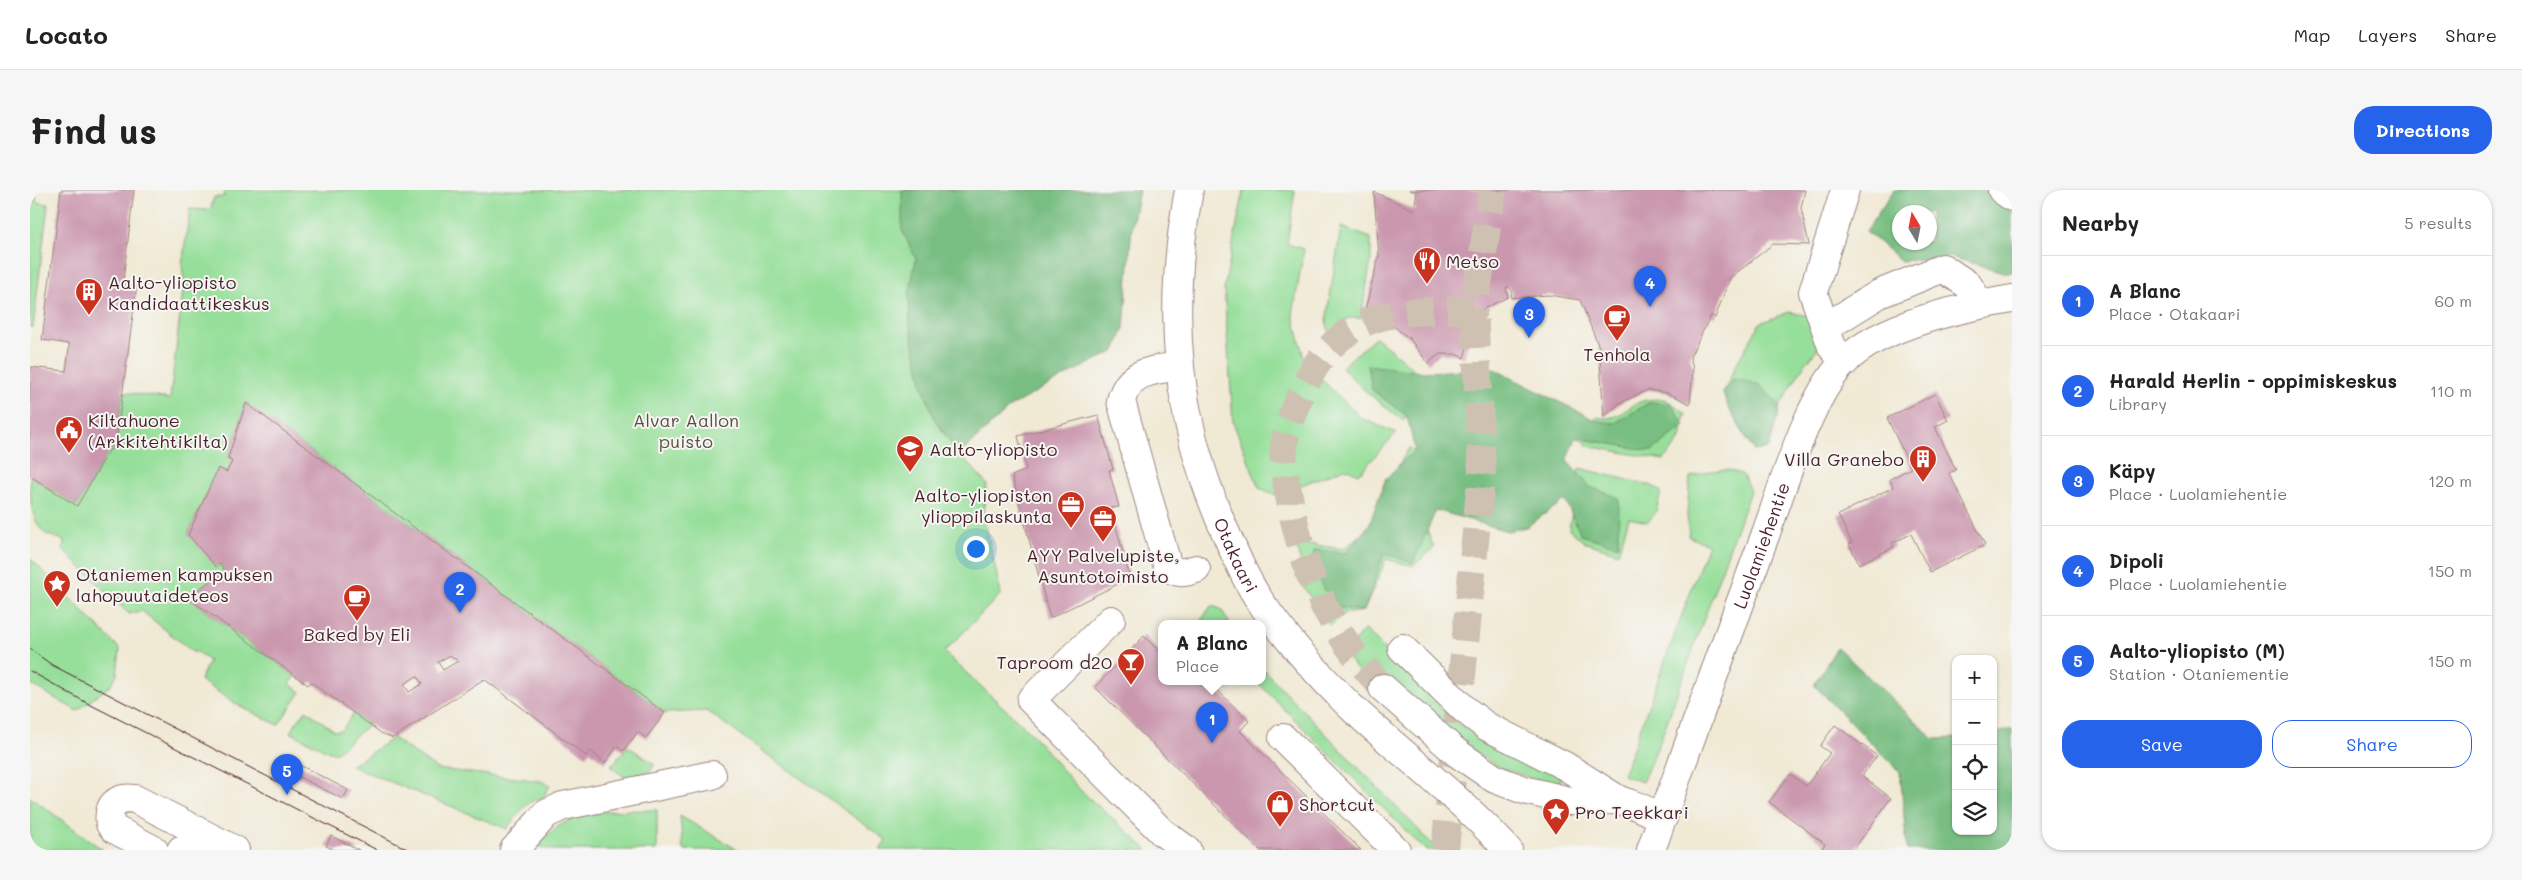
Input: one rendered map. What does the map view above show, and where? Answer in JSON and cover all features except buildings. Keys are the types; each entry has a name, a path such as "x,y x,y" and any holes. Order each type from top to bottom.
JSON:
{"street":[{"name":"Otakaari","path":"1189,190 1176,287 1178,366 1201,470 1222,526 1242,570 1261,603 1284,634 1348,703 1508,850"},
{"path":"1844,362 1832,347 1813,292 1845,190"},
{"path":"2002,190 2012,197"},
{"path":"1826,328 1879,294 1943,268 1968,285 1980,304"},
{"name":"Luolamiehentie","path":"1651,850 1809,419 1823,389 1844,362 1866,345 1922,319 1980,304 2012,299"},
{"path":"1178,366 1138,374 1128,385 1121,401 1166,564 1171,570 1177,572 1185,573 1196,569"},
{"path":"1111,620 1031,700 1162,832 1187,850"},
{"path":"1402,648 1464,709 1486,726 1565,766 1619,800 1663,818"},
{"path":"1384,688 1457,753 1494,779 1524,790 1570,801 1619,800"},
{"path":"1283,738 1396,850"},
{"path":"514,850 546,814 563,806 712,775"},
{"path":"154,850 114,829 110,824 110,808 116,800 125,797 135,799 227,846"},
{"path":"182,850 227,846"}],"green space":[{"path":"30,190 37,190 36,202 48,204 33,328 30,327"},
{"name":"Alvar Aallon puisto","path":"225,190 954,190 935,420 952,445 987,484 983,513 1001,594 944,652 1030,732 1079,789 1148,850 880,850 886,840 707,711 665,713 246,403 228,458 232,462 227,472 218,469 188,534 216,566 220,564 225,571 187,597 295,676 289,684 301,692 278,725 238,705 200,680 209,661 196,651 194,653 142,611 129,614 63,550 64,541 46,534 41,529 32,508 30,476 77,506 110,449 115,449 123,392 170,399 184,282 182,266 190,209 210,210 214,197 224,197"},
{"path":"902,190 1139,190 1132,225 1124,328 1115,351 1011,406 960,454 935,420 923,388 910,325 909,295 916,259 902,230"},
{"path":"1244,190 1295,190 1287,244 1304,249 1293,314 1304,358 1324,382 1361,418 1396,433 1359,474 1345,468 1276,495 1259,488 1233,422 1224,288"},
{"path":"1894,190 1987,190 2012,210 2012,272 2007,273 1951,257 1901,261 1866,231"},
{"path":"1341,227 1371,238 1371,260 1361,318 1349,318 1330,335 1326,321"},
{"path":"1789,312 1809,316 1821,344 1801,370 1780,406 1769,448 1754,451 1728,407 1723,393 1737,363 1760,323"},
{"path":"1375,337 1438,393 1402,420 1364,390 1342,367"},
{"path":"1368,365 1424,372 1494,369 1597,421 1615,423 1650,402 1671,404 1685,425 1652,451 1576,438 1567,461 1590,487 1619,498 1618,546 1581,535 1565,500 1526,527 1507,531 1436,510 1413,563 1384,553 1364,611 1338,608 1323,588 1315,573 1313,558 1315,550 1346,553 1369,525 1386,478 1415,450 1407,416 1372,390"},
{"path":"1734,379 1760,385 1780,406 1769,448 1754,451 1728,407 1723,393"},
{"path":"1665,399 1686,413 1679,441 1664,460 1588,446 1578,434 1596,417 1609,418 1643,401"},
{"path":"1409,448 1419,454 1417,503 1434,548 1413,566 1386,559 1364,611 1343,614 1330,626 1296,576 1302,568 1295,542 1343,549 1374,525 1390,479"},
{"path":"1579,468 1653,486 1661,492 1656,512 1648,522 1629,518 1618,553 1584,542 1569,529"},
{"path":"1730,470 1743,475 1750,491 1659,744 1642,782 1623,775 1708,544 1689,537 1687,515 1690,477 1710,471"},
{"path":"30,558 120,649 117,674 111,685 77,711 30,684"},
{"path":"1211,606 1221,609 1228,620 1201,620"},
{"path":"1365,629 1453,721 1489,742 1560,774 1560,784 1531,778 1501,768 1377,695 1346,656 1353,643"},
{"path":"1837,647 1934,739 1952,738 1952,835 1997,835 1997,733 2012,729 2012,850 1907,850 1900,772 1814,685"},
{"path":"1266,672 1438,850 1425,850 1260,685 1266,685"},
{"path":"306,710 335,731 342,730 354,713 369,724 337,752 329,752 290,732"},
{"path":"393,738 437,769 541,781 550,786 542,798 531,802 522,810 507,829 351,766"},
{"path":"627,746 652,762 654,765 650,772 626,778 611,767"},
{"path":"30,797 103,850 30,850"},
{"path":"657,810 657,850 552,850 538,846 550,833 577,817 608,811"},
{"path":"680,816 738,850 683,850"}],"tunnel":[{"path":"1383,688 1348,646 1322,602 1312,578 1296,528 1286,479 1284,463 1286,433 1295,406 1315,367 1327,350 1352,330 1374,319 1402,313 1474,309 1493,190"},
{"path":"1445,850 1482,470 1474,309"}],"tram line":[{"path":"30,649 52,665 409,850"},
{"path":"30,671 87,703 377,850"}],"place":[{"name":"Metso","path":"1427,285"},
{"name":"Dipoli","path":"1650,307"},
{"name":"Aalto-yliopisto Kandidaattikeskus","path":"89,316"},
{"name":"Käpy","path":"1529,338"},
{"name":"Tenhola","path":"1617,342"},
{"name":"Kiltahuone (Arkkitehtikilta)","path":"69,454"},
{"name":"Aalto-yliopisto","path":"910,473"},
{"name":"Villa Granebo","path":"1923,483"},
{"name":"Aalto-yliopiston ylioppilaskunta","path":"1071,529"},
{"name":"AYY Palvelupiste, Asuntotoimisto","path":"1103,543"},
{"name":"Otaniemen kampuksen lahopuutaideteos","path":"57,608"},
{"name":"Harald Herlin - oppimiskeskus","path":"460,613"},
{"name":"Baked by Eli","path":"357,622"},
{"name":"Taproom d20","path":"1131,686"},
{"name":"A Blanc","path":"1212,743"},
{"name":"Aalto-yliopisto (M)","path":"287,795"},
{"name":"Shortcut","path":"1280,828"},
{"name":"Pro Teekkari","path":"1556,836"}]}
